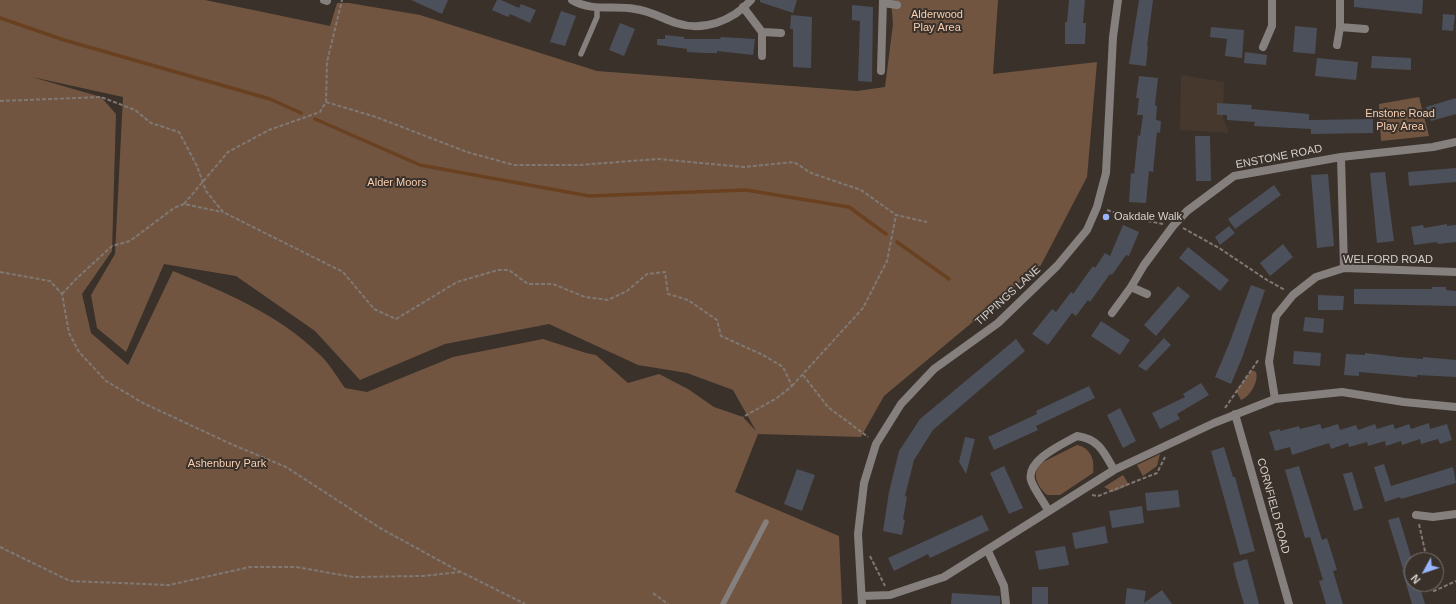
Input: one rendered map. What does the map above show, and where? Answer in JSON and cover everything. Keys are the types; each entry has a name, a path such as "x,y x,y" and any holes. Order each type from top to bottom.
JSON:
{"street":[{"path":"572,0 589,7 636,9 682,25 693,26 720,22 744,7 751,0"},
{"name":"TIPPINGS LANE","path":"862,600 858,534 864,483 876,444 901,404 934,369 998,323 1057,266 1087,230 1097,207 1106,173 1113,37 1118,0"},
{"path":"1263,47 1272,26 1272,0"},
{"path":"1337,45 1340,27 1340,0"},
{"path":"880,71 883,1 898,5"},
{"path":"744,7 762,32 762,56"},
{"path":"1340,27 1365,29"},
{"path":"762,32 781,33"},
{"name":"ENSTONE ROAD","path":"1112,313 1131,288 1144,265 1173,226 1187,211 1234,176 1277,167 1341,157 1434,147 1456,142"},
{"path":"1341,157 1344,268"},
{"name":"WELFORD ROAD","path":"1275,398 1269,362 1276,316 1293,295 1316,277 1344,268 1456,272"},
{"path":"1131,288 1147,294"},
{"path":"862,600 890,596 944,577 988,551 1048,510 1114,470 1214,423 1275,398 1342,392 1404,402 1456,407"},
{"name":"CORNFIELD ROAD","path":"1235,414 1289,604"},
{"path":"1048,510 1031,480 1032,468 1038,460 1077,436 1089,437 1098,444 1114,470"},
{"path":"1416,515 1433,517 1456,514"},
{"path":"988,551 1004,586 1006,604"}],"lane":[{"path":"581,54 597,17 597,8"},
{"path":"723,604 766,522"}],"path":[{"path":"62,294 112,246 130,241 174,208 184,204 228,152 269,130 320,112 326,102 327,62 342,0"},
{"path":"0,101 101,97 135,110 152,123 178,132 198,166 206,191 223,212"},
{"path":"326,102 376,117 467,152 514,165 579,165 658,159 744,167 794,162 811,173 861,190 896,215 927,222"},
{"path":"184,204 223,212 343,272 374,308 396,319 457,282 498,270 509,270 528,284 553,284 585,296 608,300 627,291 648,274 665,272 668,294 688,300 717,320 721,336 763,355 783,367 792,386"},
{"path":"1097,207 1132,218 1183,228 1219,248 1267,280 1293,295"},
{"path":"743,417 777,398 792,386 864,308 887,261 896,215"},
{"path":"0,272 50,282 62,294 69,333 79,352 106,381 143,403 231,444 286,467 380,528 460,572 525,604"},
{"path":"1214,423 1259,358"},
{"path":"803,375 828,407 876,444"},
{"path":"1077,492 1098,496 1157,473 1173,442"},
{"path":"1416,515 1425,552"},
{"path":"0,547 70,581 169,585 250,567 296,567 353,577 424,576 460,572"},
{"path":"869,554 890,596"},
{"path":"1444,586 1456,581"},
{"path":"653,593 668,604"}],"shaded area":[{"path":"1181,75 1224,82 1223,118 1229,133 1180,130"}],"green space":[{"path":"0,0 205,0 330,26 337,3 349,3 420,15 597,71 857,91 885,87 893,24 891,0 998,0 993,74 1097,62 1087,177 1041,265 884,396 861,437 758,434 735,492 839,536 842,604 0,604","holes":["32,77 123,97 115,254 91,295 97,328 126,352 164,264 236,276 315,331 360,380 445,344 549,324 638,365 687,373 733,390 756,431 743,417 714,407 688,389 659,374 628,383 596,355 543,339 453,357 367,392 345,388 323,358 286,327 250,305 173,271 128,365 91,333 82,294 112,251 116,114 101,97"]},
{"name":"Enstone Road Play Area","path":"1419,97 1429,136 1381,141 1379,104"},
{"path":"1252,370 1256,372 1257,376 1255,384 1248,396 1241,400 1236,391"},
{"path":"1077,445 1086,449 1091,455 1093,459 1093,473 1060,495 1047,495 1040,488 1036,480 1036,471 1038,467 1041,463"},
{"path":"1160,454 1157,466 1143,476 1137,465"},
{"path":"1123,475 1129,485 1113,492 1104,487"}],"building":[{"path":"411,0 448,0 442,14"},
{"path":"497,0 501,0 519,8 521,4 536,10 530,23 510,14 508,17 492,10"},
{"path":"760,0 797,0 793,13 760,2"},
{"path":"1069,0 1085,0 1083,23 1086,23 1085,44 1065,44 1065,22 1067,22"},
{"path":"1139,0 1153,0 1146,66 1129,64"},
{"path":"1354,0 1423,0 1422,14 1354,7"},
{"path":"852,5 873,7 872,82 858,81 860,21 852,20"},
{"path":"561,11 576,16 565,46 550,42"},
{"path":"1443,14 1455,15 1453,31 1442,30"},
{"path":"791,15 812,17 811,68 793,67 793,29 790,29"},
{"path":"620,23 635,29 624,56 609,50"},
{"path":"1295,26 1317,28 1315,54 1293,52"},
{"path":"1211,27 1244,30 1242,58 1225,56 1227,39 1210,37"},
{"path":"665,35 684,37 684,39 720,39 721,37 755,39 753,55 717,51 717,53 687,52 687,49 657,45 657,39 665,39"},
{"path":"1245,52 1267,55 1266,65 1244,63"},
{"path":"1372,56 1411,58 1411,70 1371,68"},
{"path":"1317,58 1358,62 1356,80 1315,76"},
{"path":"1139,76 1158,78 1155,105 1157,106 1156,120 1161,121 1160,133 1157,132 1153,172 1149,171 1146,203 1129,202 1131,173 1134,174 1138,135 1140,136 1143,115 1137,115 1139,98 1136,98"},
{"path":"1456,98 1456,114 1431,121 1426,107"},
{"path":"1217,103 1252,105 1251,109 1309,114 1309,120 1373,119 1373,133 1311,134 1311,129 1254,126 1255,122 1227,120 1227,115 1217,115"},
{"path":"1195,136 1210,136 1211,181 1196,181"},
{"path":"1456,168 1456,182 1409,186 1408,172"},
{"path":"1385,172 1394,241 1377,243 1370,173"},
{"path":"1328,174 1334,246 1317,248 1311,175"},
{"path":"1274,185 1281,195 1235,229 1228,219"},
{"path":"1447,224 1447,226 1456,225 1456,242 1438,244 1437,242 1414,245 1411,227 1423,225 1424,228"},
{"path":"1123,225 1139,232 1129,256 1126,255 1090,302 1088,300 1076,316 1072,313 1048,345 1032,334 1052,309 1056,312 1071,292 1073,294 1093,266 1095,268 1105,253 1110,256"},
{"path":"1229,226 1235,233 1220,245 1215,237"},
{"path":"1283,244 1293,257 1270,276 1260,263"},
{"path":"1188,247 1229,280 1220,291 1179,258"},
{"path":"1251,285 1265,290 1242,358 1231,384 1215,377"},
{"path":"1178,286 1190,296 1156,336 1144,325"},
{"path":"1432,287 1446,287 1446,290 1456,291 1456,306 1354,304 1354,289 1432,289"},
{"path":"1318,295 1344,296 1343,310 1318,310"},
{"path":"1305,317 1324,319 1323,333 1303,331"},
{"path":"1101,321 1130,340 1120,355 1091,336"},
{"path":"1164,338 1171,345 1146,371 1138,366"},
{"path":"1016,339 1025,351 933,430 914,460 905,496 907,497 902,535 883,531 889,492 899,451 920,419"},
{"path":"1294,351 1321,353 1320,366 1293,364"},
{"path":"1365,353 1423,359 1423,357 1456,360 1456,377 1417,375 1417,377 1359,372 1359,376 1344,375 1346,354 1365,355"},
{"path":"1201,383 1209,395 1177,414 1180,419 1160,429 1152,413 1185,397 1183,394"},
{"path":"1089,386 1095,398 1036,426 1038,430 994,450 988,437 1037,414 1036,411"},
{"path":"1120,408 1136,441 1123,448 1107,415"},
{"path":"1429,423 1430,429 1447,424 1452,440 1440,444 1438,439 1421,444 1420,439 1402,445 1401,441 1386,446 1385,441 1368,446 1367,442 1349,447 1348,443 1331,449 1329,443 1292,455 1290,447 1275,451 1269,432 1299,426 1300,429 1320,424 1322,429 1338,424 1340,430 1356,425 1358,430 1375,424 1377,429 1393,424 1395,429 1409,424 1411,429"},
{"path":"965,437 975,439 966,474 959,462"},
{"path":"1224,447 1233,477 1235,477 1255,551 1240,555 1211,451"},
{"path":"1384,464 1391,486 1453,467 1456,483 1401,499 1400,497 1385,502 1374,467"},
{"path":"1004,466 1023,508 1009,514 990,473"},
{"path":"1299,466 1322,540 1327,538 1337,570 1333,571 1343,604 1326,604 1319,581 1323,580 1310,537 1305,538 1285,470"},
{"path":"797,469 815,475 802,511 784,504"},
{"path":"1352,472 1363,508 1354,511 1343,474"},
{"path":"1178,490 1180,507 1147,511 1145,493"},
{"path":"1142,506 1144,523 1112,528 1109,511"},
{"path":"982,515 989,530 930,558 928,554 894,571 888,558"},
{"path":"1399,517 1410,552 1404,552 1404,577 1403,569 1388,520"},
{"path":"1105,526 1108,543 1075,549 1072,533"},
{"path":"1065,546 1069,565 1039,570 1035,551"},
{"path":"1247,559 1259,604 1244,604 1236,577 1233,563"},
{"path":"1032,587 1048,587 1048,604 1032,604"},
{"path":"1127,588 1146,591 1144,603 1162,590 1172,604 1125,604"},
{"path":"1408,592 1421,592 1425,604 1412,604"},
{"path":"952,593 1000,596 1000,604 951,604"}],"waterway":[{"path":"0,18 64,40 270,99 301,113"},
{"path":"315,119 420,165 589,196 746,190 849,207 886,234"},
{"path":"897,242 949,279"}],"place":[{"name":"Oakdale Walk","path":"1106,217"}],"park label":[{"name":"Alderwood Play Area","path":"937,21"},
{"name":"Alder Moors","path":"397,183"},
{"name":"Ashenbury Park","path":"227,464"}]}
